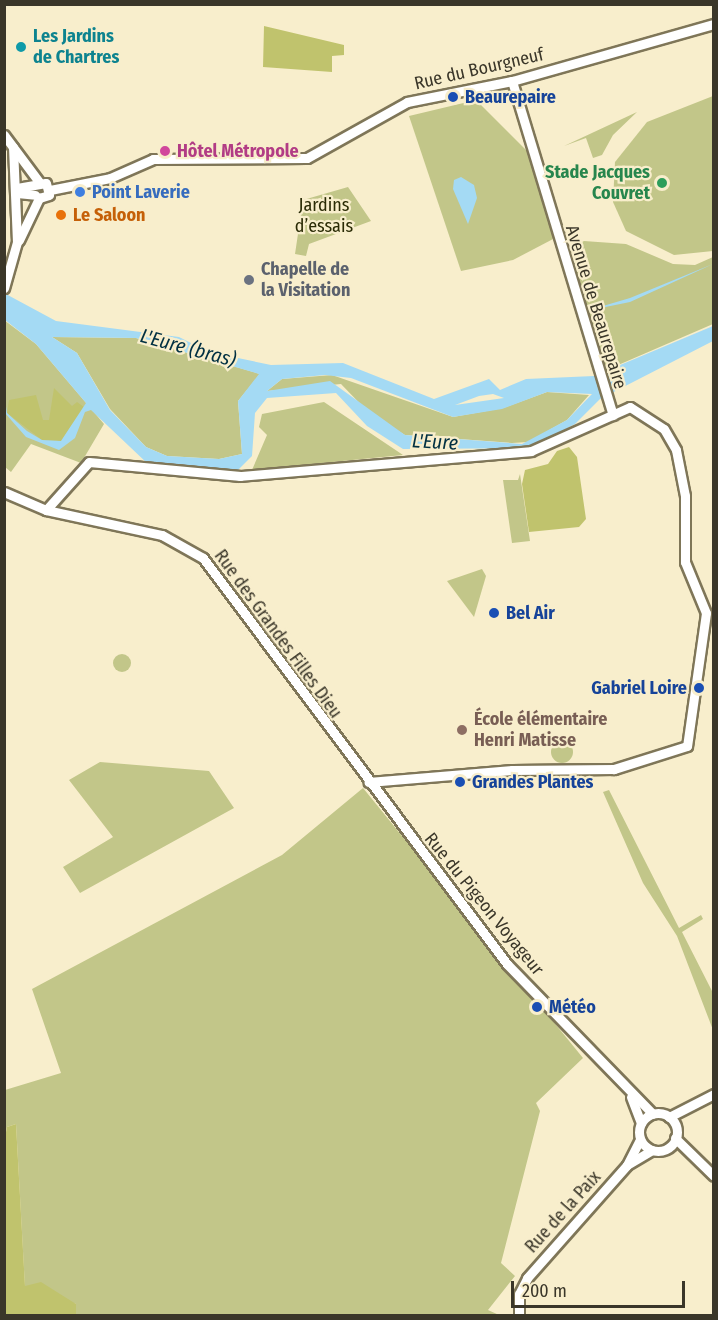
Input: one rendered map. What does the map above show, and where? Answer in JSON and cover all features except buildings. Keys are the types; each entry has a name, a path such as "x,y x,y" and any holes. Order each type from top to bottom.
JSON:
{"main road":[{"name":"Rue du Bourgneuf","path":"50,190 110,178 153,159 307,158 407,102 512,81 714,24"},
{"name":"Avenue de Beaurepaire","path":"512,81 611,409"},
{"path":"4,135 37,190"},
{"path":"13,147 17,190 17,242"},
{"path":"17,190 50,190"},
{"path":"37,190 50,190"},
{"path":"4,288 17,242 37,190"},
{"path":"46,510 89,462 240,476 531,451 597,421 611,409 638,409 664,429 673,443 685,496 685,562 705,613 687,746 614,769 512,770 368,782"},
{"name":"Rue des Grandes Filles Dieu","path":"4,492 46,510 162,535 203,558 368,782"},
{"name":"Rue du Pigeon Voyageur","path":"368,782 507,964 630,1094 652,1114"},
{"name":"Rue du Pigeon Voyageur","path":"630,1094 641,1124"},
{"path":"714,1094 692,1109 669,1117 652,1114 641,1124 640,1140 652,1150 668,1148 694,1160 714,1176"},
{"path":"668,1148 692,1109"},
{"path":"669,1117 676,1134 694,1160"},
{"name":"Rue de la Paix","path":"519,1316 519,1294 527,1278 627,1165 640,1140"},
{"name":"Rue de la Paix","path":"627,1165 652,1150"}],"green space":[{"path":"264,26 344,45 344,55 332,56 332,72 263,67"},
{"name":"Stade Jacques Couvret","path":"713,96 713,251 674,255 626,231 613,202 615,162 647,122"},
{"path":"476,100 528,152 555,238 513,260 461,271 409,116"},
{"path":"637,112 613,135 602,155 593,158 586,138 564,146"},
{"name":"Jardins d’essais","path":"348,187 371,221 309,244 306,256 295,254 303,200"},
{"path":"584,241 626,244 673,264 695,265 713,257 713,324 602,372 567,250"},
{"path":"4,320 36,344 104,424 81,463 31,444 11,472 5,467"},
{"path":"52,337 136,338 260,374 238,401 242,454 219,459 167,456 146,447 110,409 77,353"},
{"path":"332,375 453,417 503,408 547,392 589,395 567,420 528,442 512,443 405,435 371,415 341,384 267,391 282,379"},
{"path":"54,388 72,406 77,402 84,407 61,441 42,440 7,413 9,400 36,395 43,420 49,420"},
{"path":"324,402 403,455 252,470 267,435 259,427 262,414"},
{"path":"569,447 577,457 586,519 579,527 529,532 522,484 525,470 548,464 557,451"},
{"path":"520,474 530,541 512,543 503,480 518,480"},
{"path":"482,569 486,576 474,617 447,581"},
{"path":"122,654 128,657 131,663 128,669 122,672 116,669 113,663 116,657"},
{"path":"562,741 570,744 573,752 570,760 562,763 554,760 551,752 554,744"},
{"path":"100,762 209,771 234,808 80,893 63,867 113,837 69,780"},
{"path":"363,788 583,1058 536,1103 540,1111 501,1263 515,1276 488,1310 499,1315 76,1315 76,1304 25,1287 16,1124 7,1127 5,1137 5,1090 61,1073 32,989 282,855"},
{"path":"609,790 679,928 701,915 703,919 682,932 713,993 713,1030 677,936 643,883 603,792"},
{"path":"16,1124 25,1286 41,1282 76,1304 76,1315 5,1315 5,1137 7,1127"}],"water":[{"path":"461,177 474,185 477,198 468,224 453,189 454,180"},
{"path":"713,264 630,302 586,311 630,298"},
{"path":"4,293 56,321 179,337 209,352 271,365 343,363 434,399 489,379 500,390 526,379 594,376 713,326 713,341 600,399 575,424 530,448 403,449 367,426 336,393 267,398 255,413 252,456 235,473 148,464 91,410 85,412 75,438 59,450 26,437 5,413 5,400 7,413 27,431 42,440 61,441 86,403 36,344 5,320","holes":["52,337 136,338 259,374 238,401 242,454 219,459 167,456 146,447 110,410 77,353","325,375 351,378 453,417 502,409 547,392 592,394 567,420 522,444 405,435 330,381 267,391 282,379","493,394 504,398 455,405 479,396"]}],"place":[{"name":"Les Jardins de Chartres","path":"21,47"},
{"name":"Beaurepaire","path":"453,97"},
{"name":"Hôtel Métropole","path":"165,151"},
{"name":"Stade Jacques Couvret","path":"662,183"},
{"name":"Point Laverie","path":"80,192"},
{"name":"Le Saloon","path":"61,215"},
{"name":"Chapelle de la Visitation","path":"249,280"},
{"name":"Bel Air","path":"494,613"},
{"name":"Gabriel Loire","path":"699,688"},
{"name":"École élémentaire Henri Matisse","path":"462,730"},
{"name":"Grandes Plantes","path":"460,782"},
{"name":"Météo","path":"537,1007"}],"water label":[{"name":"L'Eure (bras)","path":"188,348"},
{"name":"L'Eure","path":"435,442"}]}
